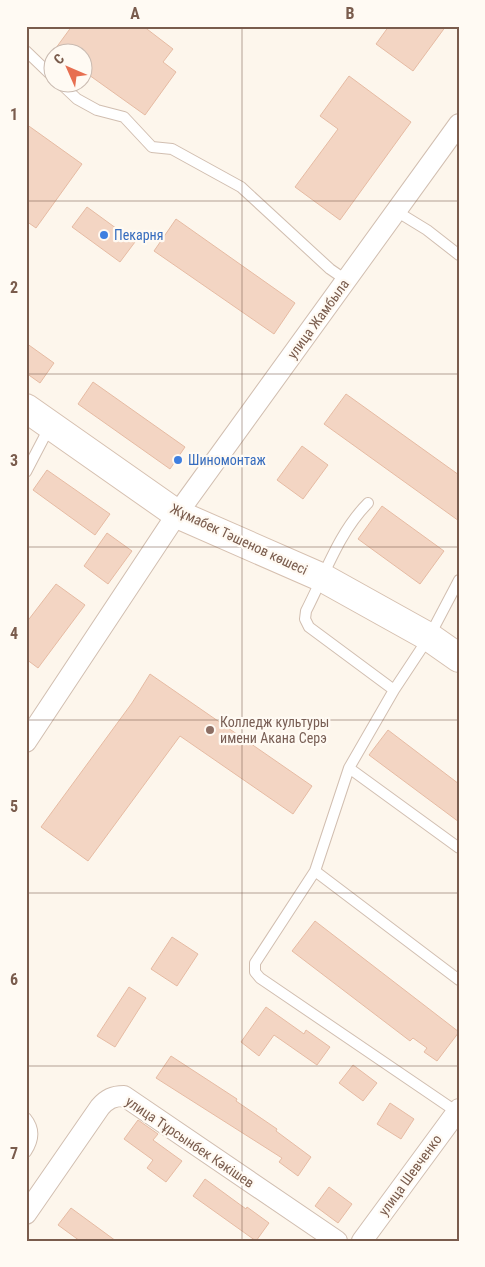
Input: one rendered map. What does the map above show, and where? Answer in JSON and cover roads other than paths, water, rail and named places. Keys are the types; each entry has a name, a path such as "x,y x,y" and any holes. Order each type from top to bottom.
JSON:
{"main road":[{"name":"Жұмабек Тәшенов көшесі","path":"26,408 177,514 323,578 429,637 459,658"}],"street":[{"name":"улица Жамбыла","path":"26,742 177,514 459,124"},
{"name":"улица Тұрсынбек Кәкішев","path":"26,1214 100,1107 106,1100 115,1096 124,1096 337,1241"},
{"name":"улица Шевченко","path":"362,1241 458,1112"}],"lane":[{"path":"26,51 42,66"},
{"path":"70,92 77,99 97,110 124,116 152,147 172,149 241,187 330,269 346,280"},
{"path":"396,211 427,230 459,255"},
{"path":"26,472 50,425"},
{"path":"368,503 355,516 345,531 306,610 305,619 309,627 394,690"},
{"path":"458,1112 260,978 255,972 255,963 315,871 349,768 394,690 429,637 459,580"},
{"path":"349,768 459,848"},
{"path":"315,871 459,980"},
{"path":"26,1118 32,1125 33,1142 26,1152"}],"place":[{"name":"Пекарня","path":"104,235"},
{"name":"Шиномонтаж","path":"178,460"},
{"name":"Колледж культуры имени Акана Серэ","path":"210,730"}]}
